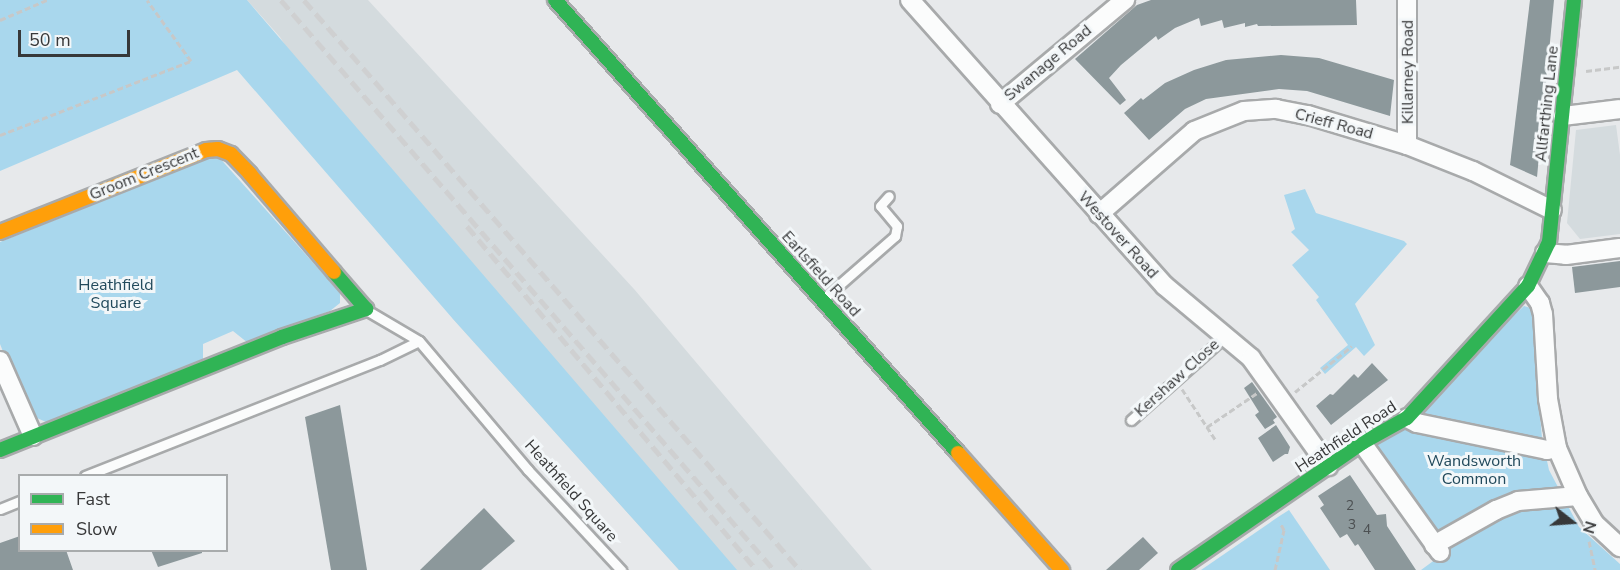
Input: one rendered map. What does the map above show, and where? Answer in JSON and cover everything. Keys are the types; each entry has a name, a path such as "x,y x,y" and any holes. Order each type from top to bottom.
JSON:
{"street":[{"name":"Earlsfield Road","path":"555,0 1062,570"},
{"name":"Westover Road","path":"910,0 1000,104 1165,286 1251,358 1328,466"},
{"name":"Swanage Road","path":"1000,104 1125,0"},
{"name":"Killarney Road","path":"1407,0 1407,145"},
{"name":"Allfarthing Lane","path":"1552,210 1574,0"},
{"name":"Crieff Road","path":"1099,214 1194,131 1244,111 1276,109 1308,115 1407,145 1473,171 1552,210"},
{"path":"1563,116 1620,109"},
{"name":"Groom Crescent","path":"0,232 206,150 218,149 231,154 250,174 366,309"},
{"name":"Heathfield Road","path":"1178,570 1362,443 1407,418 1439,386 1528,286 1545,253 1552,210"},
{"path":"1545,253 1562,255 1620,248"},
{"path":"1528,286 1540,303 1543,314 1546,389 1557,448 1578,496 1595,524 1620,547"},
{"path":"0,450 282,337 366,309"},
{"path":"0,361 33,436"},
{"path":"1407,418 1417,423 1547,450 1557,448"},
{"path":"1362,443 1437,549 1496,510 1518,501 1578,496"}],"lane":[{"path":"823,299 895,236 897,226 880,206 890,196"},
{"name":"Heathfield Square","path":"366,309 419,341 528,470 621,570"},
{"name":"Kershaw Close","path":"1131,420 1224,337"},
{"path":"90,474 380,360 419,341"},
{"path":"0,509 18,502"}],"path":[{"path":"0,20 47,0"},
{"path":"0,135 191,61 147,0"},
{"path":"1567,69 1588,71 1620,67"},
{"path":"1293,393 1352,346"},
{"path":"1175,381 1215,439"},
{"path":"1207,427 1259,392"},
{"path":"1271,504 1284,530 1275,570"}],"shaded area":[{"path":"247,0 368,0 634,289 872,570 679,570 453,319 280,37"},
{"path":"1616,125 1620,155 1620,234 1580,239 1567,223 1576,130"}],"green space":[{"path":"0,0 247,0 737,570 679,570 453,319 237,70 0,171"},
{"name":"Heathfield Square","path":"217,155 340,293 340,303 330,311 248,343 233,331 203,344 203,361 46,422 28,414 0,344 0,242"},
{"path":"1305,189 1316,213 1404,241 1407,244 1355,304 1375,345 1364,356 1356,347 1325,374 1320,368 1348,345 1316,300 1319,297 1292,265 1309,250 1291,232 1295,229 1284,195"},
{"name":"Wandsworth Common","path":"1524,306 1534,309 1536,331 1534,344 1542,438 1549,470 1579,527 1620,564 1620,570 1421,570 1436,559 1374,444"},
{"path":"1289,510 1330,570 1201,570 1278,517"}],"building":[{"path":"1151,0 1356,0 1357,25 1258,26 1257,24 1245,27 1245,23 1224,28 1222,20 1201,26 1199,18 1175,28 1158,40 1156,36 1109,78 1126,100 1120,105 1075,59 1137,5"},
{"path":"1530,0 1554,0 1537,177 1510,165"},
{"path":"1281,55 1319,58 1394,80 1390,116 1307,91 1279,89 1206,99 1185,109 1149,140 1124,113 1141,98 1143,100 1165,83 1194,70 1226,60"},
{"path":"1620,261 1620,287 1575,293 1572,267"},
{"path":"1372,363 1388,380 1331,425 1316,406 1330,394 1333,395 1354,374 1358,378"},
{"path":"1252,382 1277,417 1273,420 1275,423 1265,429 1255,415 1259,412 1244,388"},
{"path":"340,405 367,570 331,570 305,417"},
{"path":"1276,425 1290,447 1288,454 1273,462 1258,438"},
{"path":"1350,475 1377,515 1386,514 1387,526 1416,570 1375,570 1358,544 1355,546 1347,534 1340,538 1320,508 1324,505 1318,496"},
{"path":"484,508 515,541 481,570 420,570"},
{"path":"18,537 18,552 67,552 73,570 0,570 0,543"},
{"path":"1143,537 1158,553 1139,570 1106,570"},
{"path":"152,552 202,552 202,553 158,567"}],"railway":[{"path":"281,0 774,570"},
{"path":"304,0 800,570"},
{"path":"467,226 757,570"}],"traffic: fast":[{"path":"555,0 958,453"},
{"path":"1178,570 1362,443 1407,418 1528,286 1549,242 1574,0"},
{"path":"0,450 282,337 366,309 334,272"}],"traffic: slow":[{"path":"0,232 206,150 218,149 231,154 250,174 334,272"},
{"path":"958,453 1062,570"}]}
